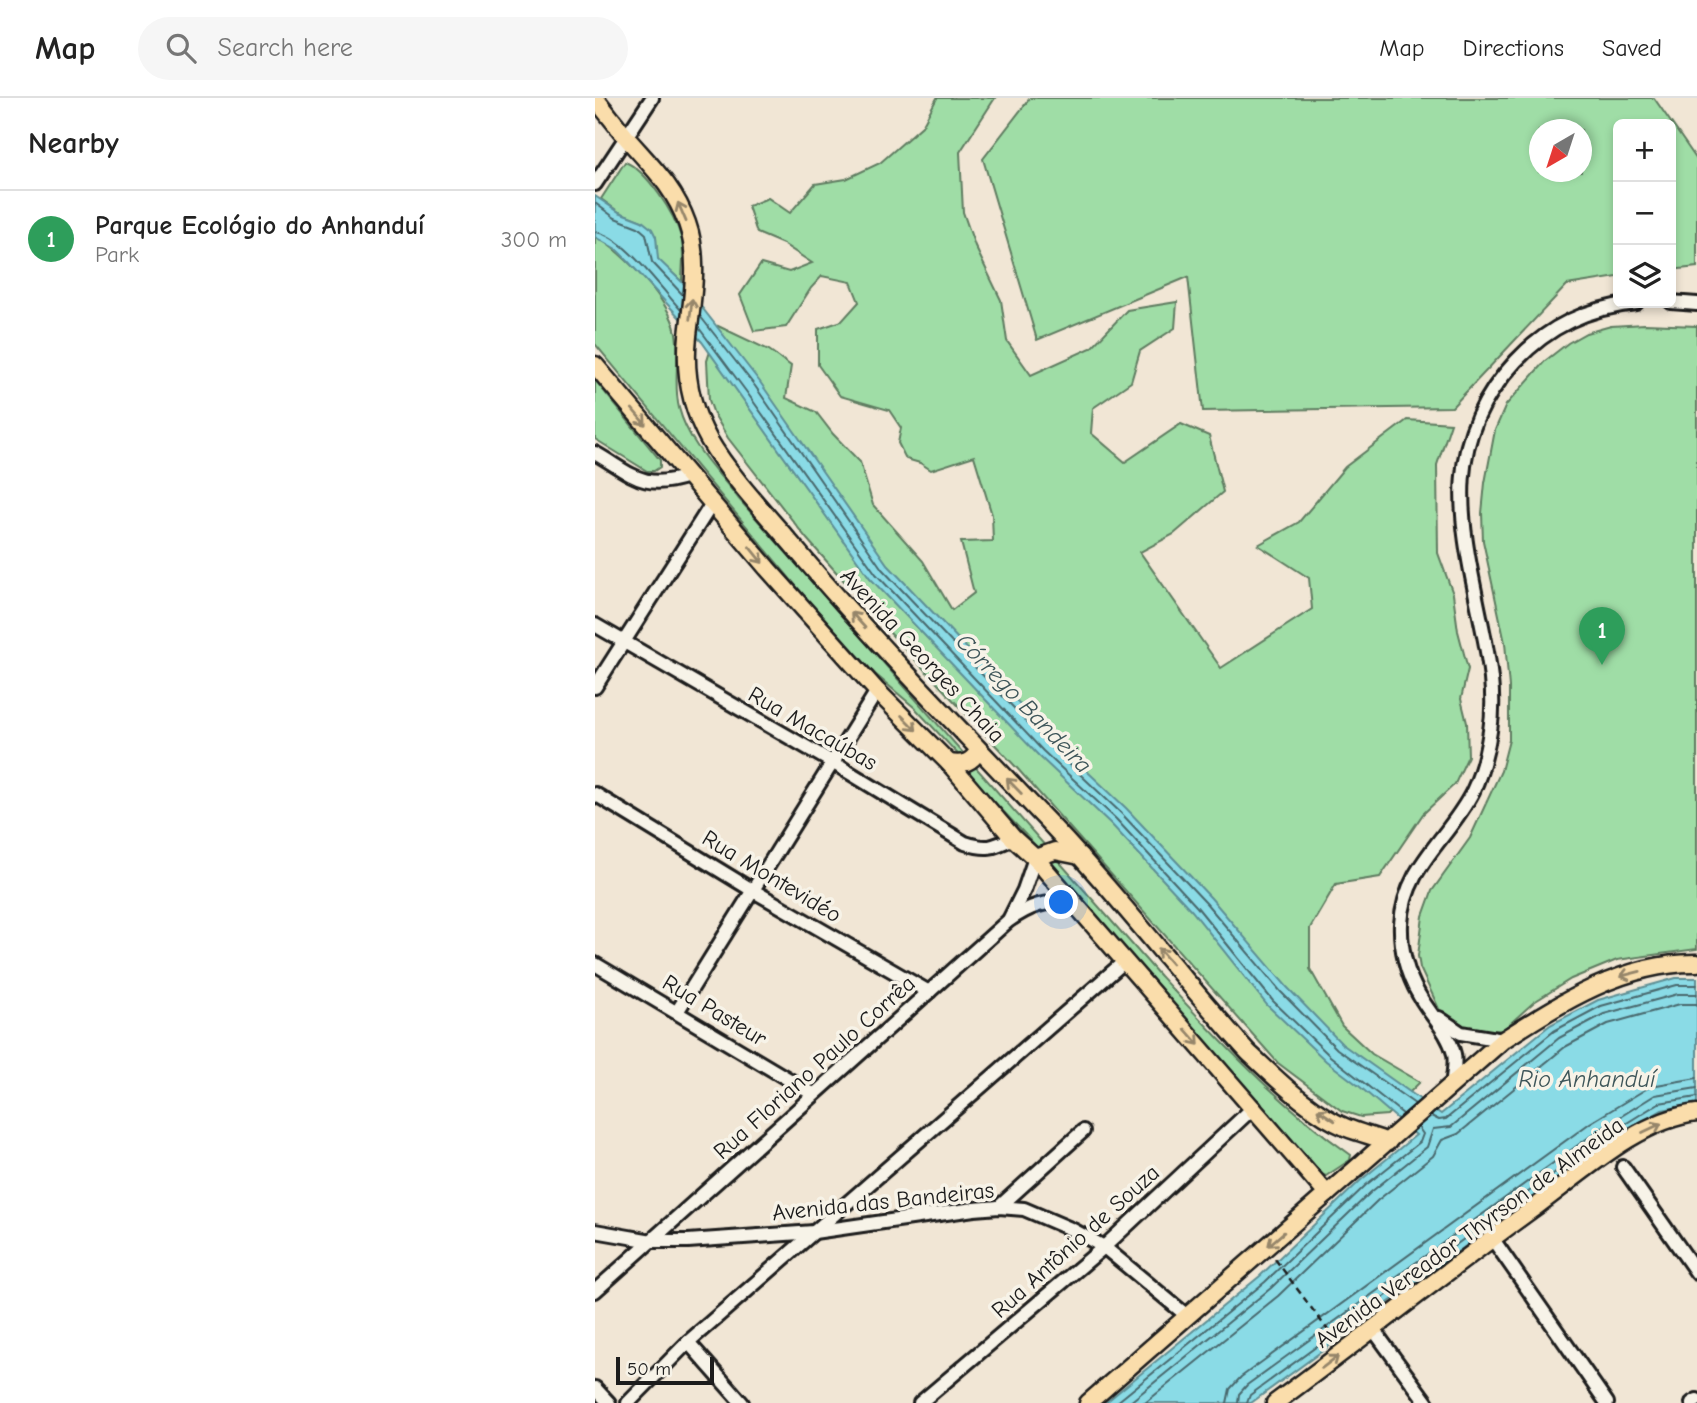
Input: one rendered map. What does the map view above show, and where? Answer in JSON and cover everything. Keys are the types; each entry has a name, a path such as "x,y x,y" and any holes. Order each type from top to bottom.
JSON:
{"main road":[{"name":"Avenida Georges Chaia","path":"595,98 656,169 675,196 688,226 694,279 687,338 691,396 699,420 724,461 824,582 1080,856 1224,1026 1276,1079 1324,1116 1388,1142"},
{"path":"595,365 767,568 877,691 949,763 1013,838 1035,858 1327,1194"},
{"path":"949,763 960,765 969,762 979,750"},
{"path":"1035,858 1055,852 1080,856"},
{"path":"1087,1403 1503,1040 1576,995 1623,975 1682,962 1697,963"},
{"name":"Avenida Vereador Thyrson de Almeida","path":"1275,1403 1627,1139 1668,1120 1697,1113"}],"street":[{"path":"595,184 652,98"},
{"path":"1676,302 1697,304"},
{"path":"1452,1086 1455,1056 1445,1032 1418,994 1408,971 1401,924 1406,897 1415,873 1472,791 1485,759 1491,728 1491,682 1461,509 1461,478 1467,448 1479,417 1494,390 1531,345 1553,328 1613,305"},
{"path":"595,453 641,480 656,484 688,476"},
{"path":"595,687 713,502"},
{"name":"Rua Macaúbas","path":"595,625 832,762 965,843 982,848 993,847 1013,838"},
{"path":"677,1012 877,691"},
{"name":"Rua Montevidéo","path":"595,794 752,890 929,992"},
{"path":"1008,921 1024,890 1035,858"},
{"name":"Rua Floriano Paulo Corrêa","path":"596,1289 1008,921 1026,908 1045,902 1073,901"},
{"path":"628,1403 688,1342 1125,961"},
{"name":"Rua Pasteur","path":"595,964 813,1094"},
{"path":"1430,1012 1461,1033 1503,1040"},
{"name":"Rua Antônio de Souza","path":"920,1403 1104,1247 1254,1107"},
{"path":"999,1207 1083,1131"},
{"path":"1623,1167 1697,1273"},
{"name":"Avenida das Bandeiras","path":"595,1231 652,1241 814,1232 999,1207 1024,1209 1104,1247 1186,1315"},
{"path":"1492,1238 1607,1403"},
{"path":"1373,1329 1427,1403"},
{"path":"688,1342 742,1403"},
{"path":"595,1388 608,1403"},
{"path":"1692,1403 1697,1399"}],"path":[{"path":"1273,1257 1338,1343"}],"green space":[{"path":"937,98 995,98 960,152 963,212 975,246 1001,300 1007,341 1031,375 1091,348 1127,310 1177,302 1175,328 1140,351 1131,382 1093,408 1091,433 1125,462 1181,424 1209,436 1223,492 1174,534 1140,552 1221,668 1312,609 1309,578 1258,545 1299,522 1345,467 1407,420 1451,423 1437,465 1438,553 1453,594 1458,631 1468,669 1461,699 1467,723 1468,756 1455,784 1423,814 1380,877 1336,884 1310,928 1310,969 1342,1026 1372,1054 1420,1082 1387,1115 1361,1117 1342,1111 1278,1063 1016,767 890,633 807,539 728,438 714,414 709,400 707,361 718,326 769,350 791,366 786,398 816,412 860,462 873,505 923,561 952,610 974,593 961,542 993,541 992,515 974,456 931,470 906,459 898,443 901,428 889,410 840,396 818,365 818,329 842,321 859,302 851,282 822,276 786,327 754,331 740,295 761,264 789,272 812,263 783,244 757,233 748,206 768,198 790,213 815,184 846,179 880,163 922,126"},
{"path":"1030,98 1654,98 1669,119 1613,119 1613,278 1567,285 1452,407 1203,411 1188,277 1037,340 983,159"},
{"path":"1676,130 1697,160 1697,267 1676,269"},
{"path":"625,162 651,183 673,217 682,242 682,282 657,259 656,237 642,221 619,212 601,199"},
{"path":"595,235 644,278 672,319 677,342 679,408 689,433 712,467 1160,976 1251,1071 1299,1115 1351,1155 1350,1160 1326,1176 1321,1174 1036,846 972,778 957,753 915,708 875,674 806,598 595,344"},
{"path":"1611,326 1697,326 1697,949 1617,960 1571,979 1534,1002 1503,1030 1467,1028 1440,1011 1420,968 1418,956 1423,916 1432,891 1470,838 1501,771 1509,740 1509,687 1505,643 1483,541 1485,483 1495,430 1506,405 1545,361 1568,343 1586,333"},
{"path":"595,380 660,460 660,467 647,471 595,439"}],"water":[{"name":"Rio Anhanduí","path":"595,196 652,229 656,237 658,259 682,282 760,382 887,564 1054,740 1126,808 1342,1044 1441,1114 1550,1025 1598,1000 1676,978 1697,978 1697,1104 1662,1110 1604,1145 1251,1403 1105,1403 1260,1276 1361,1180 1416,1135 1326,1061 1267,1005 1192,911 1111,824 1039,756 870,578 702,342 616,249 595,237"}],"place":[{"name":"Parque Ecológio do Anhanduí","path":"1602,665"}],"water label":[{"name":"Córrego Bandeira","path":"1024,703"}]}
